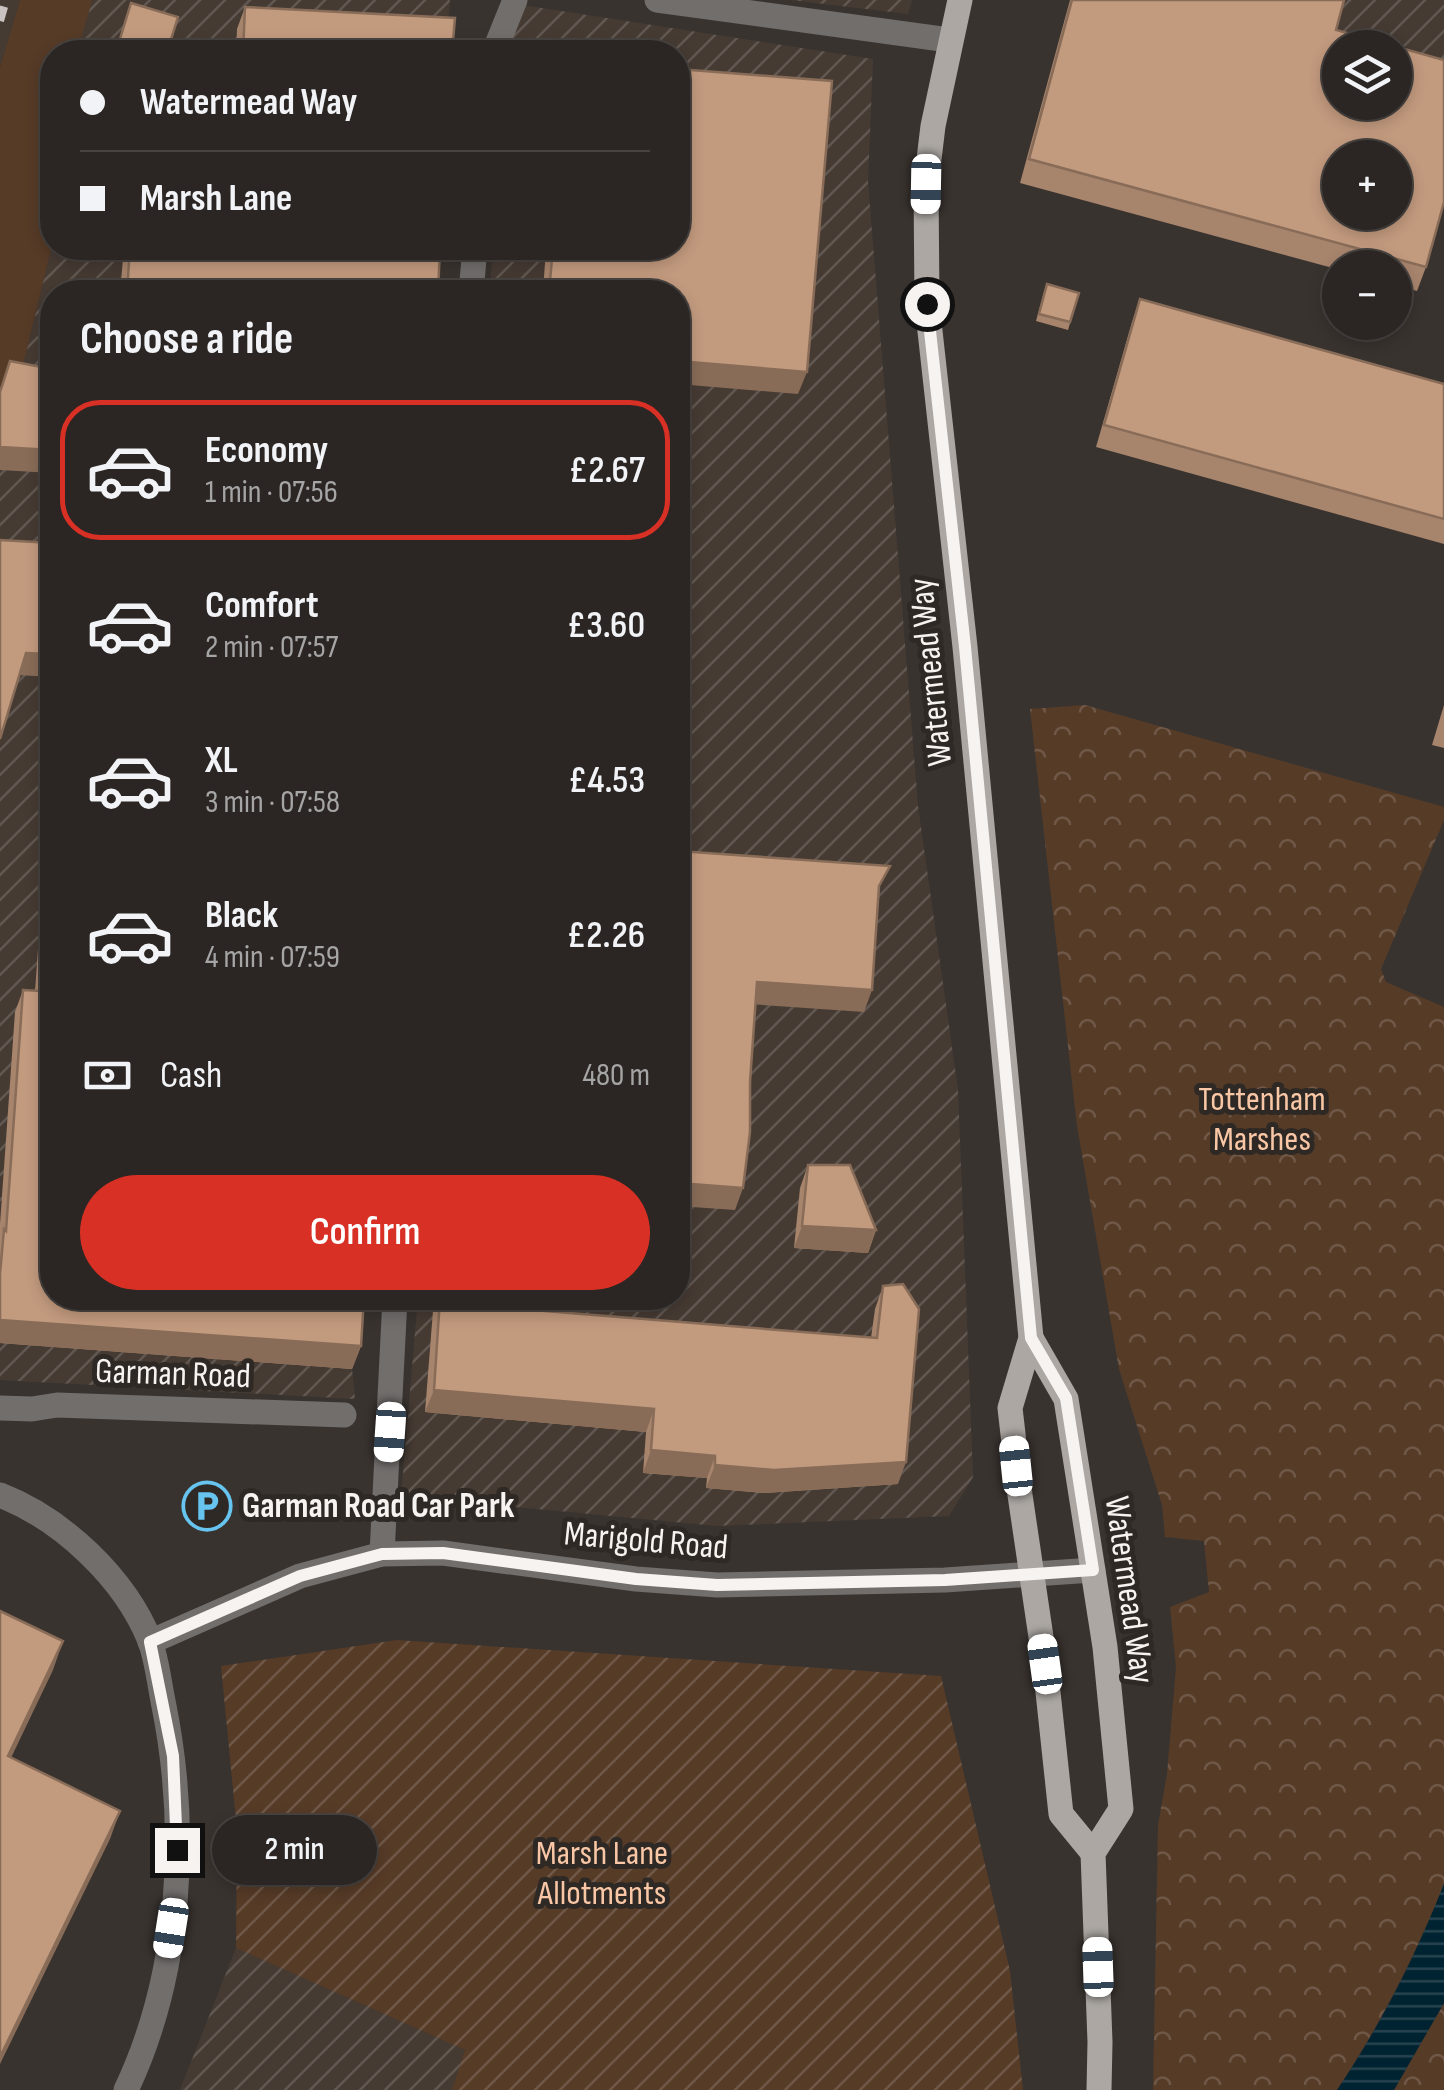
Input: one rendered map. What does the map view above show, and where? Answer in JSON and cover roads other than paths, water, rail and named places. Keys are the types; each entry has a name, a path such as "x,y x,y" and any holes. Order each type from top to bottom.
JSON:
{"main road":[{"name":"Watermead Way","path":"960,0 949,40 926,184 927,304 967,667 1031,1338 1010,1408 1061,1814 1093,1853 1121,1809 1106,1661 1066,1398 1031,1338"},
{"path":"1093,1853 1100,2042 1098,2090"}],"street":[{"path":"499,40 515,0"},
{"path":"657,0 949,40"},
{"path":"382,1554 394,1310"},
{"name":"Garman Road","path":"0,1408 32,1410 57,1406 344,1415"},
{"path":"0,1494 48,1520 88,1554 132,1608 150,1642 173,1756 176,1888 166,1963 152,2021 126,2090"},
{"name":"Marigold Road","path":"150,1642 300,1576 382,1554 443,1553 682,1584 928,1581 1093,1570"}],"water":[{"path":"1444,1884 1444,2003 1394,2090 1337,2090 1396,1990"}],"railway":[{"path":"0,21 6,0"}],"place":[{"name":"Garman Road Car Park","path":"207,1506"}],"park label":[{"name":"Tottenham Marshes","path":"1262,1119"},
{"name":"Marsh Lane Allotments","path":"602,1873"}]}
